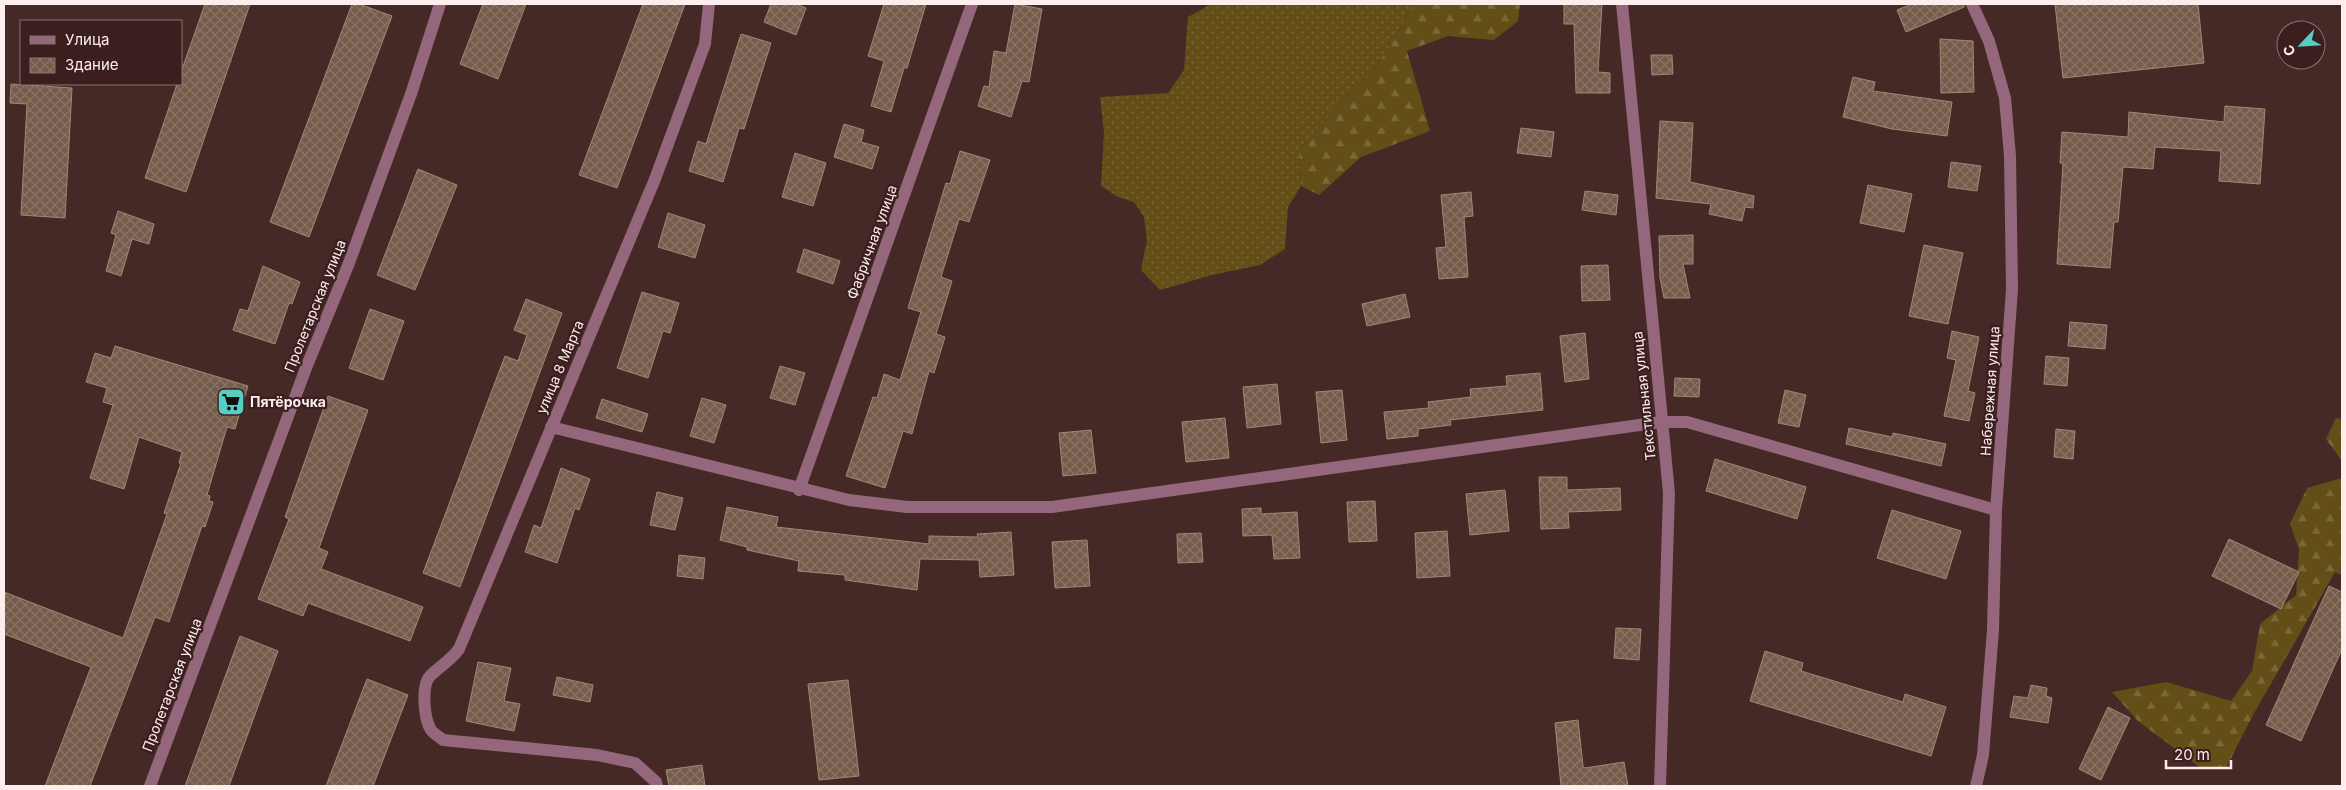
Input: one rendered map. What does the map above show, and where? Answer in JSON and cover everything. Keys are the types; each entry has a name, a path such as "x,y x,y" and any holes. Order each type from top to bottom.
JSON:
{"street":[{"name":"Пролетарская улица","path":"150,786 306,368 349,263 411,94 440,4"},
{"name":"улица 8 Марта","path":"657,786 656,782 635,763 597,755 444,740 431,729 424,699 425,685 430,676 450,661 459,649 658,170 705,44 709,4"},
{"name":"Фабричная улица","path":"800,490 972,4"},
{"name":"Текстильная улица","path":"1622,4 1669,493 1660,786"},
{"name":"Набережная улица","path":"1972,4 1989,41 2005,98 2010,156 2012,289 1996,510 1992,638 1982,755 1976,786"},
{"path":"551,427 800,490 849,500 907,507 1052,507 1661,422 1687,422 1996,510"}],"green space":[{"path":"1211,4 1411,4 1412,6 1393,42 1368,77 1343,100 1299,150 1301,186 1288,207 1285,249 1260,265 1212,275 1160,290 1141,270 1147,240 1144,217 1134,202 1118,197 1101,186 1104,132 1100,97 1168,93 1184,70 1188,17"},
{"path":"1411,4 1520,4 1518,21 1494,40 1448,36 1407,51 1430,131 1361,157 1319,195 1301,186 1299,150 1343,100 1368,77 1393,42 1412,6"},
{"path":"2336,418 2342,419 2342,461 2326,439"},
{"path":"2342,478 2342,575 2335,572 2253,715 2226,768 2202,769 2138,721 2112,692 2166,682 2231,701 2252,671 2260,624 2296,595 2299,549 2290,524 2307,488"}],"building":[{"path":"205,4 250,4 186,192 145,178 177,85 182,85 182,69"},
{"path":"352,4 359,4 392,16 309,237 270,222"},
{"path":"483,4 526,4 498,79 460,64"},
{"path":"643,4 685,4 617,188 579,175"},
{"path":"771,4 796,4 806,8 796,35 764,22"},
{"path":"884,4 926,4 907,68 904,68 891,112 871,106 884,61 868,56"},
{"path":"1015,4 1042,9 1029,82 1022,81 1011,117 978,106 984,86 989,87 994,51 1006,53"},
{"path":"1564,4 1602,4 1598,72 1610,73 1610,93 1576,93 1574,24 1564,24"},
{"path":"1912,4 1964,4 1964,7 1906,32 1897,10"},
{"path":"2055,4 2198,4 2204,63 2063,78"},
{"path":"741,34 771,43 744,129 739,128 723,182 689,171 698,141 706,144"},
{"path":"1940,39 1973,41 1974,92 1941,93"},
{"path":"1651,55 1672,55 1673,74 1652,75"},
{"path":"1853,77 1875,82 1873,91 1952,102 1947,136 1892,129 1843,117"},
{"path":"11,84 72,88 65,218 21,215 27,104 10,103"},
{"path":"2225,106 2265,109 2260,184 2219,181 2221,151 2155,147 2153,169 2123,167 2118,222 2114,222 2110,268 2057,264 2063,163 2060,163 2062,132 2128,137 2129,112 2224,122"},
{"path":"1660,121 1693,123 1690,182 1754,196 1753,208 1745,207 1742,221 1709,214 1711,204 1656,198"},
{"path":"844,124 864,130 861,142 879,147 872,169 834,157"},
{"path":"1521,128 1554,132 1551,157 1517,153"},
{"path":"960,151 990,160 969,222 959,219 941,277 952,281 936,334 945,337 934,373 929,371 912,434 903,431 885,488 846,476 873,397 877,398 884,374 900,380 921,312 908,308 946,183 950,184"},
{"path":"795,153 826,163 813,206 782,197"},
{"path":"1951,162 1981,166 1977,191 1948,187"},
{"path":"418,169 457,185 415,290 377,275"},
{"path":"1868,185 1912,194 1904,232 1860,223"},
{"path":"1585,191 1618,195 1616,215 1582,210"},
{"path":"1471,192 1473,216 1464,217 1468,277 1439,279 1436,248 1446,247 1441,195"},
{"path":"118,211 154,224 149,244 132,239 121,276 106,271 116,235 111,233"},
{"path":"668,213 705,225 695,258 658,247"},
{"path":"1693,235 1693,264 1683,264 1690,298 1664,298 1660,278 1659,236"},
{"path":"1924,245 1963,253 1948,324 1909,316"},
{"path":"804,249 840,261 833,284 797,272"},
{"path":"1608,265 1610,300 1582,301 1581,266"},
{"path":"263,266 300,282 292,304 289,303 275,344 233,330 240,309 248,311"},
{"path":"642,292 679,303 670,333 663,331 648,378 617,368"},
{"path":"1405,294 1410,317 1367,326 1362,304"},
{"path":"526,299 562,313 460,587 423,573 505,356 518,361 527,335 514,330"},
{"path":"370,309 404,321 383,380 349,368"},
{"path":"2070,322 2107,325 2105,349 2068,346"},
{"path":"1952,331 1979,337 1968,391 1975,393 1969,421 1944,416 1956,360 1947,358"},
{"path":"1585,333 1589,379 1565,382 1560,336"},
{"path":"115,346 248,386 235,429 227,427 207,495 210,496 209,501 213,502 205,527 202,526 169,622 155,617 90,786 45,786 91,667 4,634 4,592 123,638 167,514 164,513 181,463 179,463 182,452 139,437 124,489 90,478 113,405 103,402 107,388 86,382 95,353 111,358"},
{"path":"2046,356 2069,358 2067,386 2044,384"},
{"path":"780,366 805,373 795,405 770,398"},
{"path":"1540,373 1543,410 1450,420 1451,425 1418,429 1418,436 1387,439 1384,412 1429,408 1428,402 1471,397 1470,389 1507,386 1506,376"},
{"path":"1675,378 1700,379 1699,397 1674,396"},
{"path":"1277,384 1281,424 1247,428 1243,387"},
{"path":"1342,390 1347,440 1321,443 1316,392"},
{"path":"1785,390 1806,395 1799,427 1778,423"},
{"path":"328,396 368,410 319,548 328,552 321,569 423,607 410,641 308,603 303,616 258,599 289,519 285,517"},
{"path":"702,398 726,405 714,443 690,436"},
{"path":"602,399 648,414 642,432 596,418"},
{"path":"1225,418 1229,458 1186,462 1182,422"},
{"path":"1849,428 1892,437 1893,433 1946,444 1941,466 1846,444"},
{"path":"2056,429 2075,431 2073,459 2054,457"},
{"path":"1091,430 1096,473 1063,476 1059,433"},
{"path":"1715,459 1806,487 1797,519 1706,491"},
{"path":"561,468 590,479 579,510 575,508 557,563 525,552 534,525 541,528"},
{"path":"1539,477 1567,477 1567,490 1620,488 1621,510 1568,512 1569,528 1541,529"},
{"path":"1505,490 1509,531 1470,535 1466,494"},
{"path":"657,492 683,498 675,530 650,525"},
{"path":"1375,501 1377,541 1349,542 1347,502"},
{"path":"727,507 778,517 776,527 929,544 929,536 978,537 977,534 1011,532 1014,575 980,577 979,560 920,559 917,590 845,580 845,575 798,571 799,561 747,550 747,547 720,540"},
{"path":"1261,508 1261,514 1297,512 1300,558 1274,559 1272,535 1243,536 1242,509"},
{"path":"1892,510 1961,531 1946,579 1877,558"},
{"path":"1447,531 1450,576 1417,578 1415,533"},
{"path":"1201,533 1203,562 1178,563 1177,534"},
{"path":"2229,539 2299,572 2281,609 2212,576"},
{"path":"1087,540 1090,586 1055,588 1052,542"},
{"path":"679,555 705,558 703,579 677,576"},
{"path":"2329,586 2342,592 2342,649 2301,741 2266,725"},
{"path":"1616,628 1641,629 1639,660 1614,658"},
{"path":"240,636 278,651 229,786 185,786"},
{"path":"1765,651 1803,663 1801,671 1903,702 1905,694 1946,707 1931,756 1750,701"},
{"path":"478,662 511,668 504,701 520,704 514,731 466,721"},
{"path":"557,677 593,685 590,702 553,695"},
{"path":"367,679 408,695 373,786 326,786"},
{"path":"848,680 859,776 819,780 808,684"},
{"path":"2031,685 2047,688 2046,696 2052,698 2048,723 2010,717 2014,696 2028,698"},
{"path":"2108,707 2130,718 2101,780 2079,769"},
{"path":"1578,720 1583,766 1585,768 1624,762 1628,786 1561,786 1555,723"},
{"path":"702,765 705,786 669,786 666,770"}],"place":[{"name":"Пятёрочка","path":"231,402"}]}
